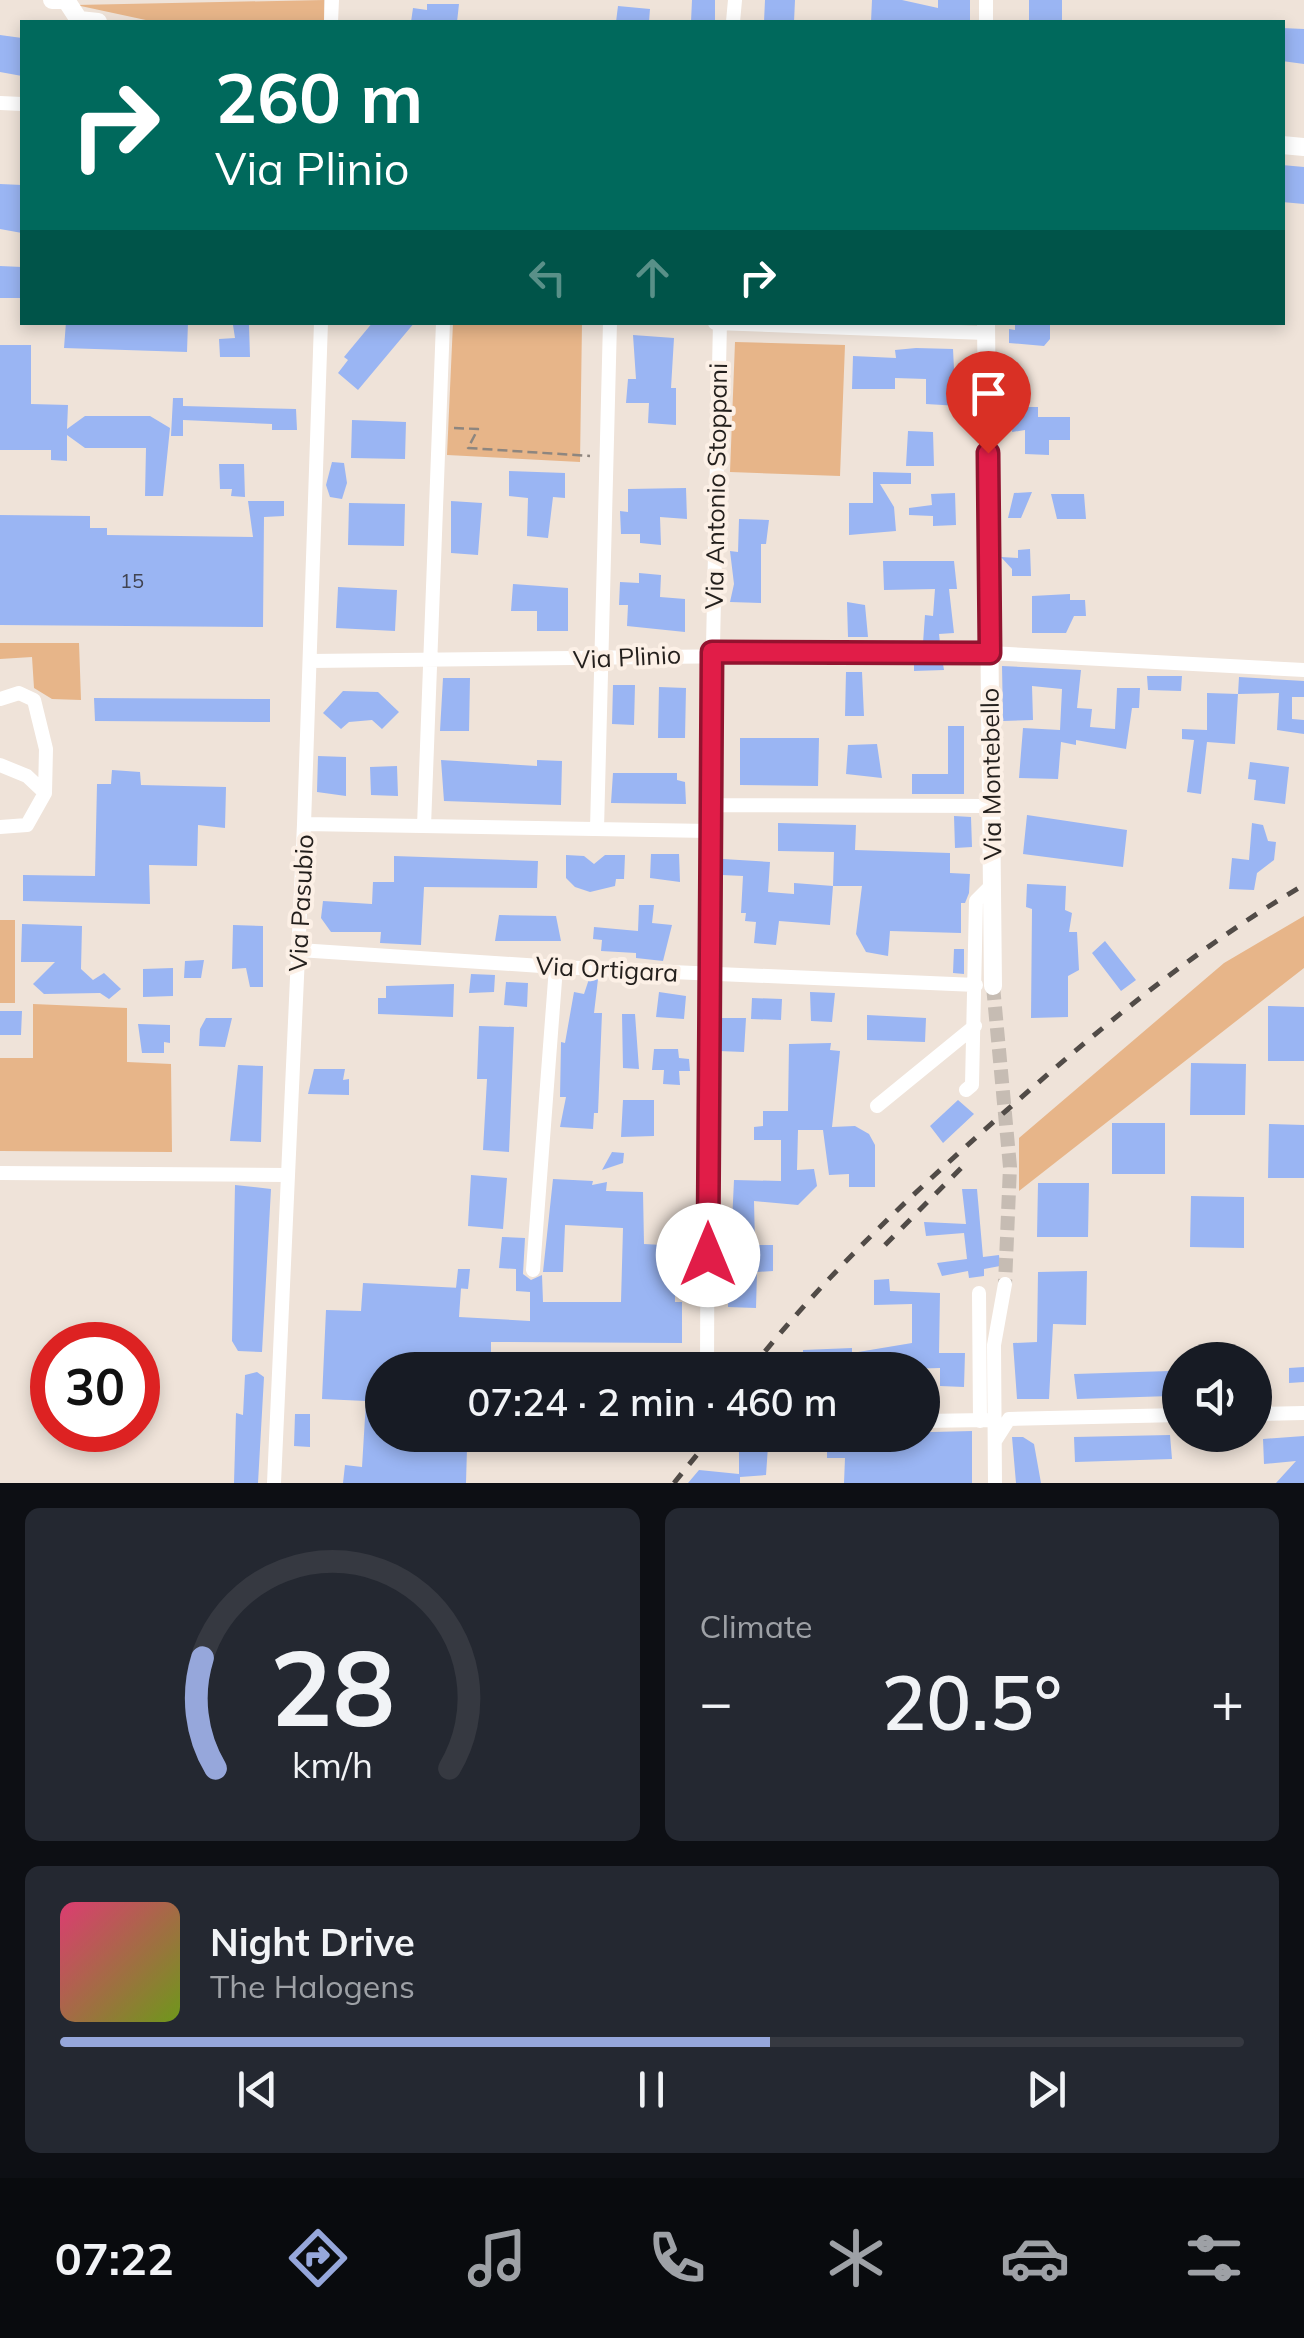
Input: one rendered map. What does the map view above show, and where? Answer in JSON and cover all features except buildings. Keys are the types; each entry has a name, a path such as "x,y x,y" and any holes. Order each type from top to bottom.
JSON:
{"street":[{"path":"52,0 68,0"},
{"name":"Via Pasubio","path":"274,1483 304,824 320,325"},
{"path":"424,826 443,325"},
{"path":"596,829 610,325"},
{"name":"Via Antonio Stoppani","path":"707,1352 709,831 718,325"},
{"path":"807,325 986,328"},
{"name":"Via Montebello","path":"984,985 992,806 986,328"},
{"name":"Via Plinio","path":"310,661 601,660 712,652 990,653 1304,670"},
{"path":"0,700 19,693 40,707 46,750 45,794 27,825 0,826"},
{"path":"0,765 27,776 45,794"},
{"path":"710,805 992,806"},
{"path":"304,824 709,831"},
{"name":"Via Montebello","path":"984,985 976,901 988,890"},
{"name":"Via Ortigara","path":"299,950 556,967 984,985"},
{"path":"533,1270 556,967"},
{"path":"966,1090 972,1085 975,1026 984,985"},
{"path":"877,1106 975,1026"},
{"path":"0,1173 286,1174"},
{"path":"987,1420 1005,1284"},
{"path":"979,1292 987,1420 995,1442 995,1483"},
{"path":"1272,1414 1304,1413"},
{"path":"995,1442 1009,1420 1162,1416"},
{"path":"940,1421 987,1420"}],"path":[{"path":"439,428 478,429 468,448 606,457"}],"shaded area":[{"path":"324,0 324,20 146,20 76,5"},
{"path":"453,325 582,325 580,462 447,455"},
{"path":"735,342 845,345 840,476 730,472"},
{"path":"0,643 79,643 81,700 52,699 34,688 32,657 0,659"},
{"path":"1304,916 1304,968 1019,1191 1019,1138 1224,963"},
{"path":"0,920 15,920 15,1003 0,1003"},
{"path":"33,1004 127,1008 127,1062 171,1064 172,1152 0,1151 0,1058 33,1058"}],"tunnel":[{"path":"993,986 1010,1167 1005,1284"}],"railway":[{"path":"765,1352 872,1234 1007,1110 1150,990 1225,935 1304,885"},
{"path":"885,1245 969,1160"},
{"path":"674,1483 699,1452"}],"route":[{"path":"708,1255 712,652 990,653 988,453"}]}
